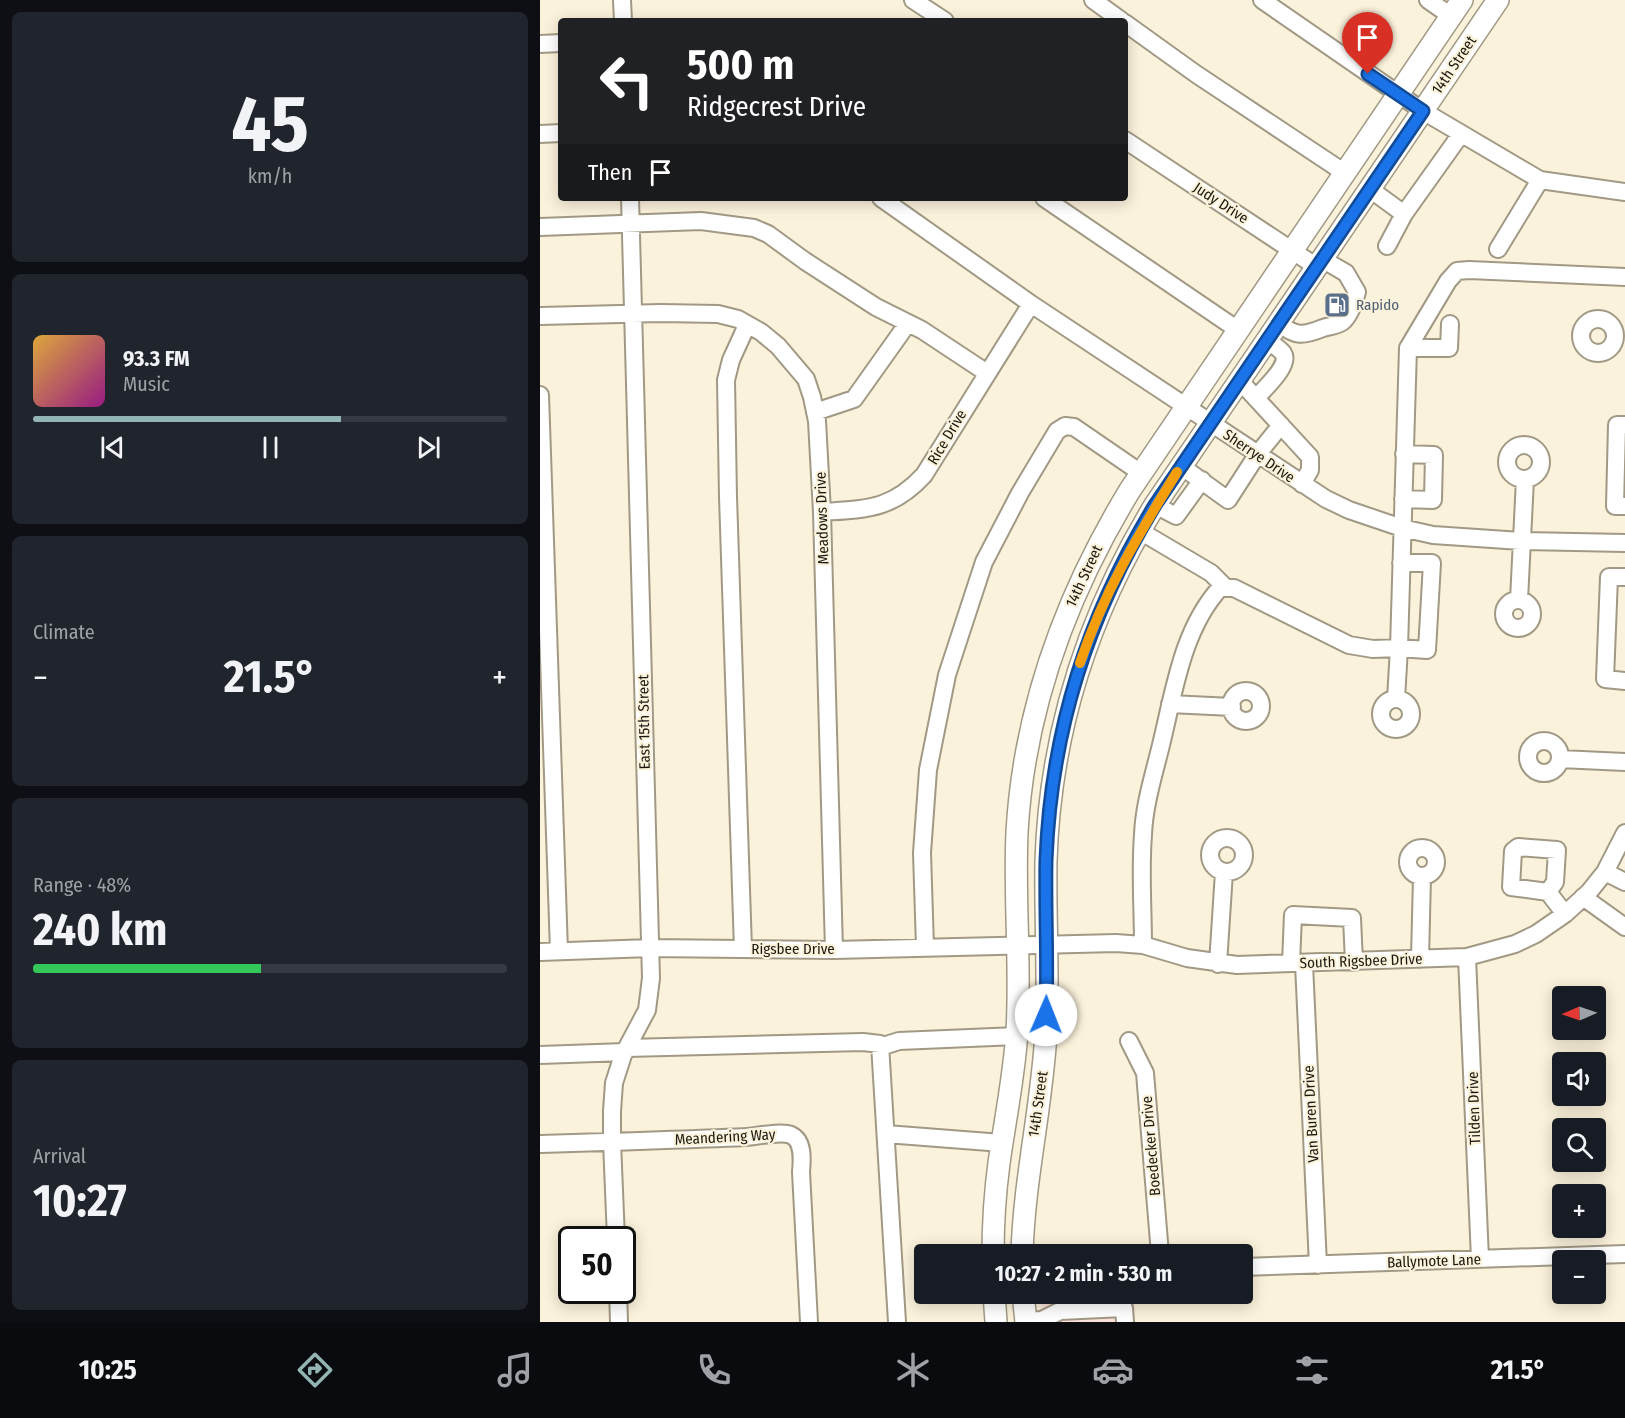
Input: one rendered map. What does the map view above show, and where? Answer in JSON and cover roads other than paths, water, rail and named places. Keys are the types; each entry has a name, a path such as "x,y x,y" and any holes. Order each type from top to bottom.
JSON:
{"main road":[{"name":"14th Street","path":"1022,1244 1024,1208 1044,1062 1047,1004 1046,860 1054,772 1063,722 1091,633 1120,569 1155,505 1498,0"},
{"name":"14th Street","path":"993,1244 1002,1143 1014,1072 1017,1036 1019,808 1025,760 1035,712 1054,644 1082,576 1117,511 1141,473 1456,8"},
{"path":"995,1205 1024,1208"},
{"path":"995,1304 996,1322"},
{"path":"1024,1304 1026,1321"}],"street":[{"path":"622,0 623,18"},
{"path":"913,0 940,18"},
{"path":"1093,0 1118,18"},
{"path":"1262,0 1398,95 1540,180 1625,192"},
{"path":"1428,0 1456,8"},
{"path":"1128,25 1196,74 1345,172"},
{"path":"540,44 558,43"},
{"path":"540,134 558,133"},
{"path":"1387,246 1404,214 1461,134"},
{"name":"Judy Drive","path":"1128,142 1292,250 1346,273 1357,292 1352,307 1343,322 1299,335 1273,332"},
{"path":"1498,249 1540,180"},
{"path":"1370,189 1404,214"},
{"name":"East 15th Street","path":"615,1226 612,1142 614,1083 626,1050 646,1010 651,978 630,201"},
{"name":"Sherrye Drive","path":"885,201 1032,304 1257,455 1326,499 1349,510 1402,528 1449,537 1625,543"},
{"path":"1048,201 1238,330"},
{"path":"540,227 701,221 754,228 768,234 876,307 908,323 987,373"},
{"path":"1396,699 1408,348 1448,280 1457,271 1625,277"},
{"name":"Rice Drive","path":"822,512 868,509 891,502 915,485 924,475 1032,304"},
{"name":"Meadows Drive","path":"540,316 718,315 738,320 761,332 778,346 806,379 815,412 822,512 834,950"},
{"path":"815,412 854,399 908,323"},
{"path":"1408,348 1449,348 1450,324"},
{"path":"742,949 726,380 731,360 747,325"},
{"path":"1256,398 1283,366 1285,358 1273,332"},
{"path":"1240,381 1310,457 1310,470 1302,484"},
{"path":"540,395 559,951"},
{"path":"1181,466 1228,500 1257,455 1281,425"},
{"path":"1625,425 1617,425 1615,506 1625,506"},
{"path":"925,947 922,853 928,770 946,675 984,562 1020,493 1057,431 1065,426 1074,427 1141,473"},
{"path":"1403,499 1433,500 1434,455 1404,454"},
{"path":"1519,600 1525,479"},
{"path":"1155,505 1176,516 1202,480"},
{"path":"1140,531 1211,573 1226,588"},
{"path":"1143,945 1143,834 1151,786 1188,639 1210,599 1220,588 1234,588 1349,645 1373,649 1427,650 1432,563 1401,563"},
{"path":"1625,578 1610,577 1605,679 1625,681"},
{"path":"1170,704 1232,707"},
{"path":"1560,759 1625,762"},
{"name":"South Rigsbee Drive","path":"1046,944 1143,945 1218,964 1297,964 1467,957 1515,944 1536,934 1565,914 1605,872 1625,833"},
{"path":"1218,964 1224,872"},
{"path":"1605,872 1625,882"},
{"path":"1420,959 1422,877"},
{"path":"1548,892 1565,914"},
{"path":"1583,897 1625,924"},
{"name":"Van Buren Drive","path":"1318,1265 1293,915 1352,918 1354,962"},
{"name":"Rigsbee Drive","path":"540,952 650,948 834,950 1046,944"},
{"name":"Tilden Drive","path":"1467,957 1480,1259"},
{"path":"880,1047 900,1041 1017,1036"},
{"name":"Boedecker Drive","path":"1129,1041 1145,1073 1159,1244"},
{"path":"540,1055 862,1042 880,1044 897,1322"},
{"name":"Meandering Way","path":"540,1144 748,1137 786,1133 793,1135 800,1144 802,1157 809,1322"},
{"path":"886,1134 1002,1143"},
{"name":"Ballymote Lane","path":"1253,1267 1625,1254"},
{"path":"618,1304 619,1322"},
{"path":"1026,1321 1042,1320 1060,1311 1124,1308 1125,1322"}],"place":[{"name":"Rapido","path":"1337,305"}]}
